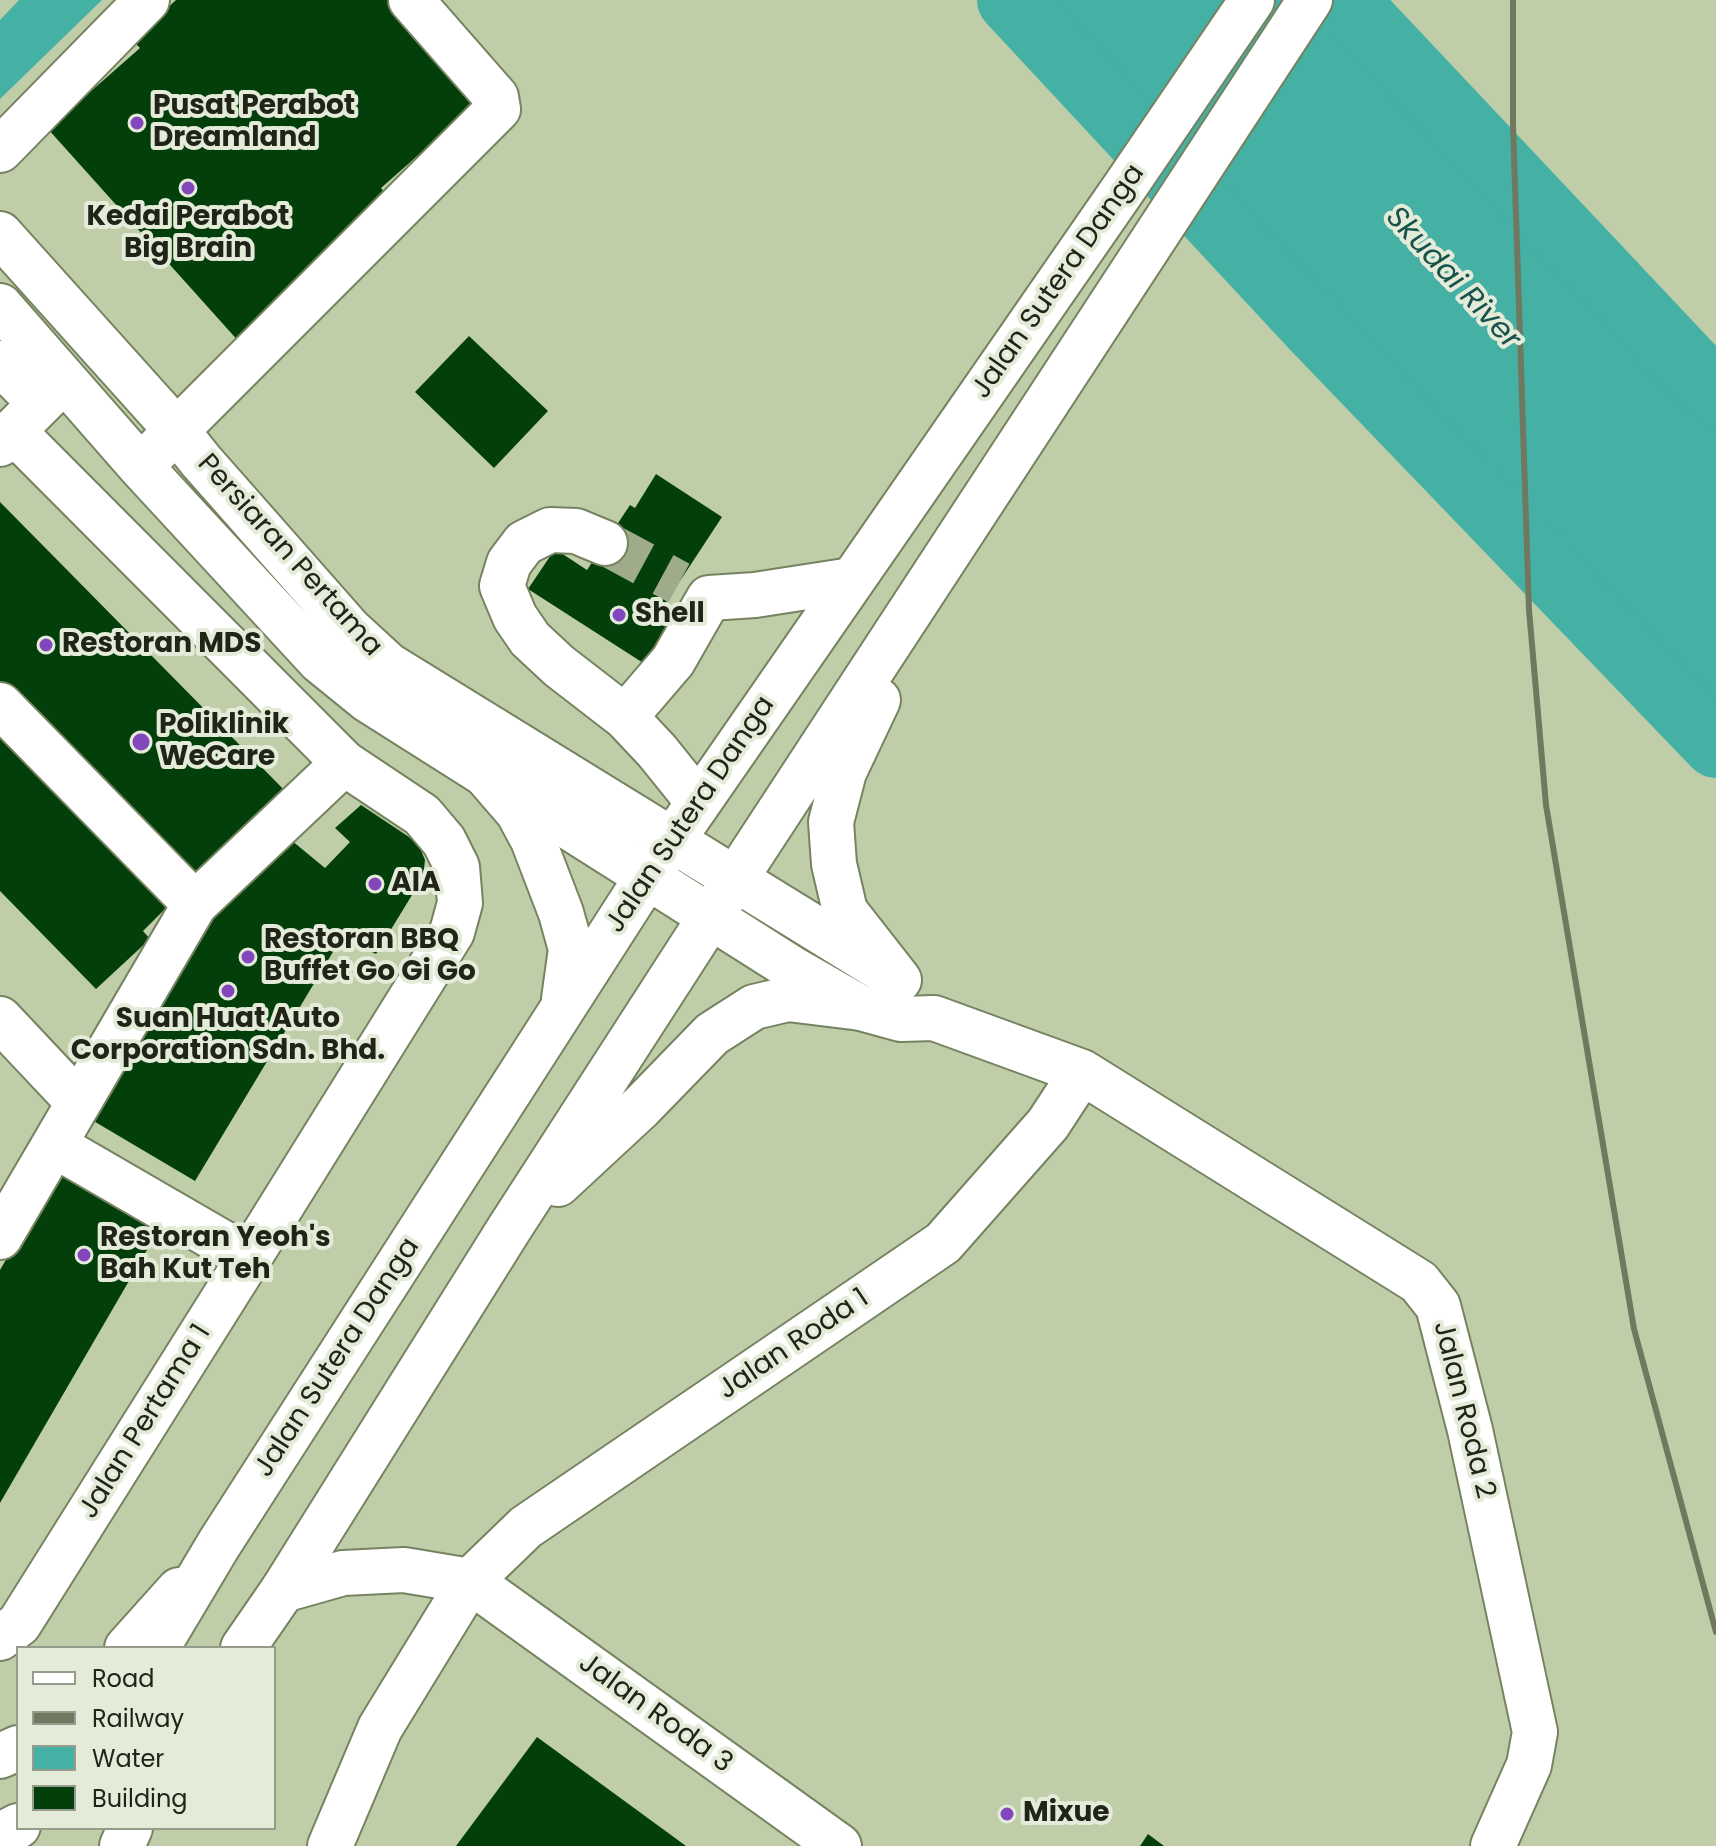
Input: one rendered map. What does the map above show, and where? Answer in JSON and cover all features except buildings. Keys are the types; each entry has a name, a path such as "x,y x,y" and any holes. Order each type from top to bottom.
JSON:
{"street":[{"path":"0,150 147,0"},
{"path":"140,466 498,109 496,97 411,0"},
{"name":"Jalan Sutera Danga","path":"158,1646 219,1544 671,840 1252,0"},
{"name":"Jalan Sutera Danga","path":"244,1646 734,880 1310,0"},
{"name":"Persiaran Pertama","path":"0,234 350,630 388,665 734,880"},
{"name":"Persiaran Pertama","path":"0,306 29,414 140,466 320,661 368,700 711,916"},
{"path":"0,363 29,414"},
{"name":"Jalan Pertama 1","path":"0,1638 19,1624 249,1258 452,932 460,903 457,867 444,841 422,815 344,763 29,414"},
{"path":"605,543 576,531 550,530 524,543 509,563 502,586 515,617 530,639 559,666 625,717 698,802"},
{"path":"899,980 845,911 834,864 831,822 844,772 947,553"},
{"path":"625,717 673,661 694,590 755,595 852,580"},
{"path":"0,705 195,904"},
{"path":"4,1220 54,1145 195,904 344,763"},
{"path":"486,775 518,812 533,840 561,913 571,949 562,1009"},
{"name":"Jalan Roda 2","path":"734,880 899,980 934,1018"},
{"name":"Jalan Roda 2","path":"711,916 861,1008 901,1019 934,1018 1082,1072 1419,1282 1438,1306 1470,1430 1535,1732 1529,1765 1493,1846"},
{"path":"509,1229 641,1107 712,1034 754,1007 788,999 861,1008"},
{"path":"0,1019 78,1102"},
{"name":"Jalan Roda 1","path":"330,1846 380,1728 470,1581 526,1527 943,1243 1048,1124 1082,1072"},
{"path":"54,1145 249,1258"},
{"path":"129,1646 219,1544"},
{"path":"283,1590 343,1573 404,1570 470,1581"},
{"name":"Jalan Roda 3","path":"470,1581 839,1846"}],"water":[{"path":"19,0 102,0 0,99 0,20"},
{"name":"Skudai River","path":"1010,0 1345,0 1716,394 1716,745 1314,327"}],"waterway":[{"path":"1010,0 1314,327 1716,745"},
{"path":"1345,0 1716,394"}],"tunnel":[{"path":"605,543 679,583"}],"railway":[{"path":"1513,0 1513,125 1529,610 1546,805 1634,1329 1716,1632"}],"place":[{"name":"Pusat Perabot Dreamland","path":"137,123"},
{"name":"Kedai Perabot Big Brain","path":"188,188"},
{"name":"Shell","path":"619,615"},
{"name":"Restoran MDS","path":"46,645"},
{"name":"Poliklinik WeCare","path":"141,742"},
{"name":"AIA","path":"375,884"},
{"name":"Restoran BBQ Buffet Go Gi Go","path":"248,957"},
{"name":"Suan Huat Auto Corporation Sdn. Bhd.","path":"228,991"},
{"name":"Restoran Yeoh's Bah Kut Teh","path":"84,1255"},
{"name":"Mixue","path":"1007,1814"}]}
